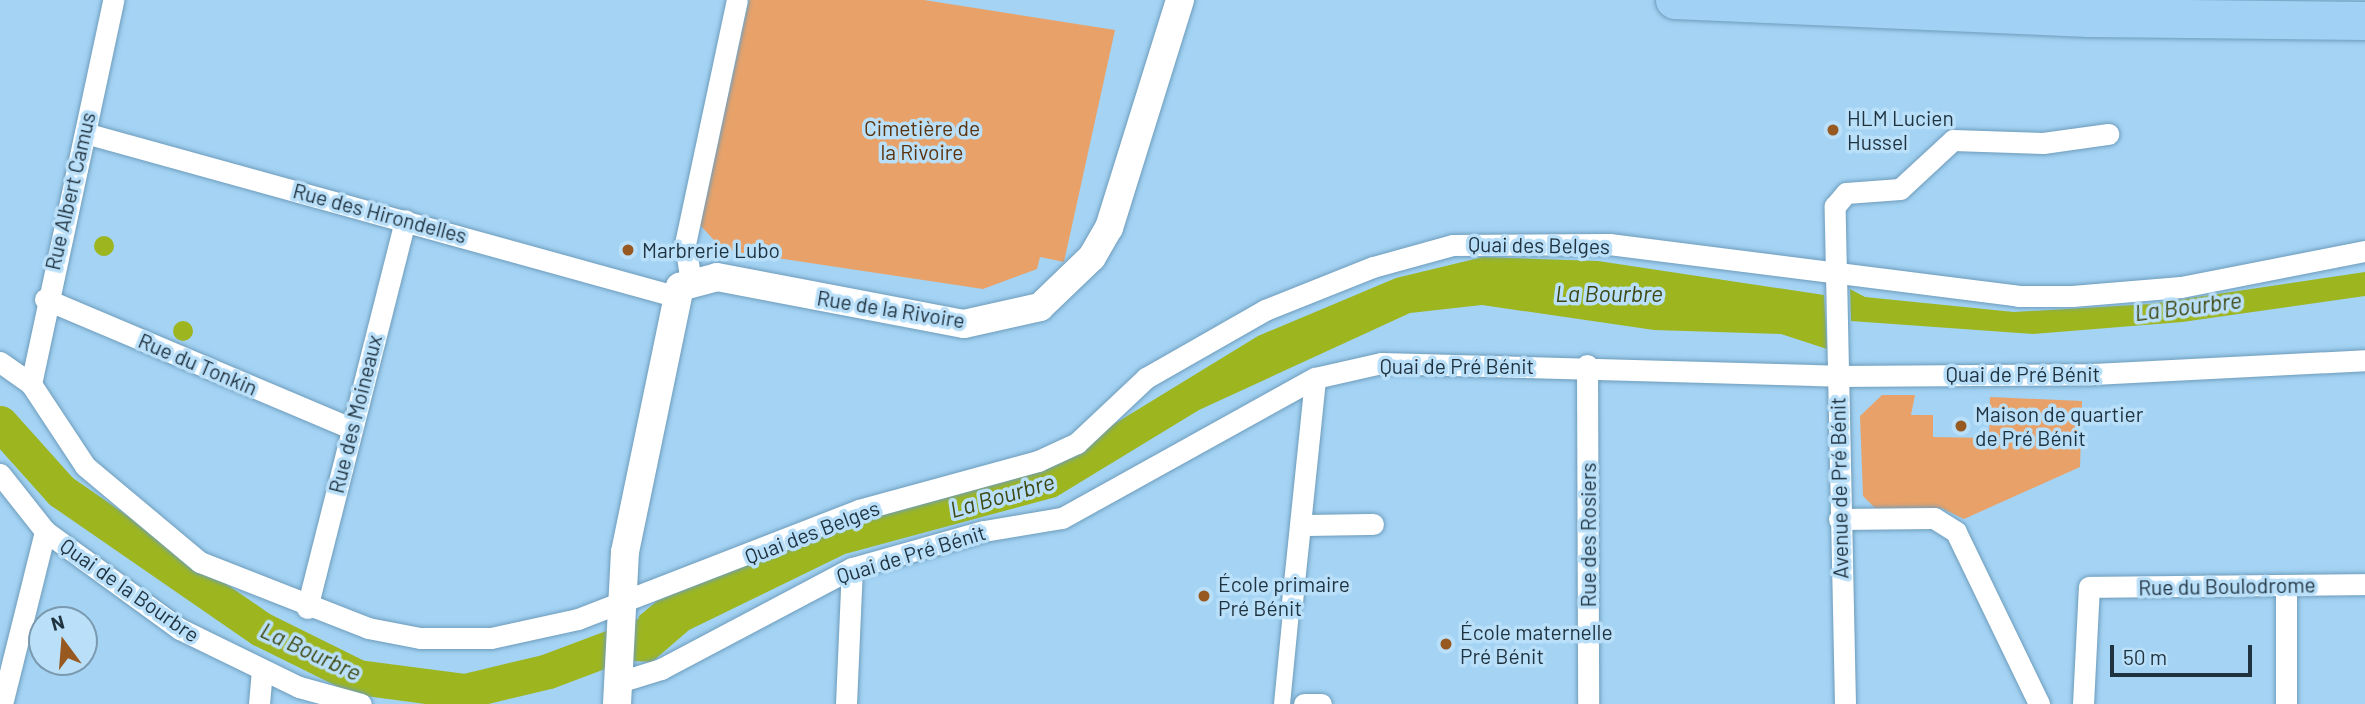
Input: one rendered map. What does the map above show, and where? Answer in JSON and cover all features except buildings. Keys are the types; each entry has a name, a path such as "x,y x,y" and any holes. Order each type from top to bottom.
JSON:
{"highway":[{"path":"1675,0 2089,18 2365,21"}],"street":[{"name":"Rue Albert Camus","path":"31,384 45,299 85,133 113,0"},
{"path":"618,687 625,552 683,289 685,244 737,0"},
{"name":"Rue de la Rivoire","path":"683,289 717,277 964,324 1040,307 1078,273 1109,229 1180,0"},
{"name":"Rue des Hirondelles","path":"85,133 405,220 683,289"},
{"name":"Avenue de Pré Bénit","path":"1845,704 1836,376 1838,344 1835,206 1846,193 1900,189 1953,140 2043,143 2108,134"},
{"name":"Rue des Moineaux","path":"307,608 405,220"},
{"name":"Quai des Belges","path":"31,384 85,466 168,539 200,562 307,608 420,638 491,638 622,608 859,510 1038,461 1077,443 1122,408 1146,378 1191,349 1373,267 1489,241 1609,244 1836,279 2018,296 2072,296 2181,287 2365,251"},
{"name":"Rue du Tonkin","path":"45,299 351,429"},
{"name":"Quai de Pré Bénit","path":"618,687 661,669 852,568 984,531 1062,517 1315,378 1381,363 1587,365 1836,376 2093,374 2365,360"},
{"path":"0,362 31,384"},
{"name":"Rue des Rosiers","path":"1587,365 1588,704"},
{"path":"1282,704 1315,378"},
{"name":"Quai de la Bourbre","path":"0,474 45,531 180,629 262,671 361,704"},
{"path":"1839,519 1934,518 1956,532 2039,704"},
{"path":"1301,525 1373,524"},
{"path":"2,704 45,531"},
{"path":"846,704 852,568"},
{"name":"Rue du Boulodrome","path":"2083,704 2089,587 2365,584"},
{"path":"2286,586 2287,704"},
{"path":"259,704 262,671"},
{"path":"1304,704 1321,704"}],"green space":[{"name":"Cimetière de la Rivoire","path":"749,0 924,0 1115,30 1064,262 1040,257 1037,269 983,289 723,250 700,225"},
{"path":"1882,395 1915,395 1911,415 1933,415 1933,437 1989,438 1990,397 2082,401 2080,467 1964,519 1941,508 1875,508 1863,496 1860,416"}],"water":[{"path":"100,236 108,236 114,246 108,256 100,256 94,250 94,242"},
{"name":"La Bourbre","path":"1483,257 1598,261 1824,295 1827,349 1781,334 1654,330 1482,305 1410,313 1199,410 1056,497 845,554 689,630 652,662 633,661 639,616 657,601 816,534 941,497 1106,429 1258,336 1396,278"},
{"name":"La Bourbre","path":"2365,272 2365,296 2182,322 2033,334 1851,321 1850,289 1865,297 2014,312 2150,304"},
{"path":"183,321 190,324 193,331 190,338 183,341 176,338 173,331 176,324"}],"waterway":[{"name":"La Bourbre","path":"0,423 61,491 261,629 358,677 465,691 548,671 649,633"}],"place":[{"name":"HLM Lucien Hussel","path":"1833,130"},
{"name":"Marbrerie Lubo","path":"628,250"},
{"name":"Maison de quartier de Pré Bénit","path":"1961,426"},
{"name":"École primaire Pré Bénit","path":"1204,596"},
{"name":"École maternelle Pré Bénit","path":"1446,644"}]}
